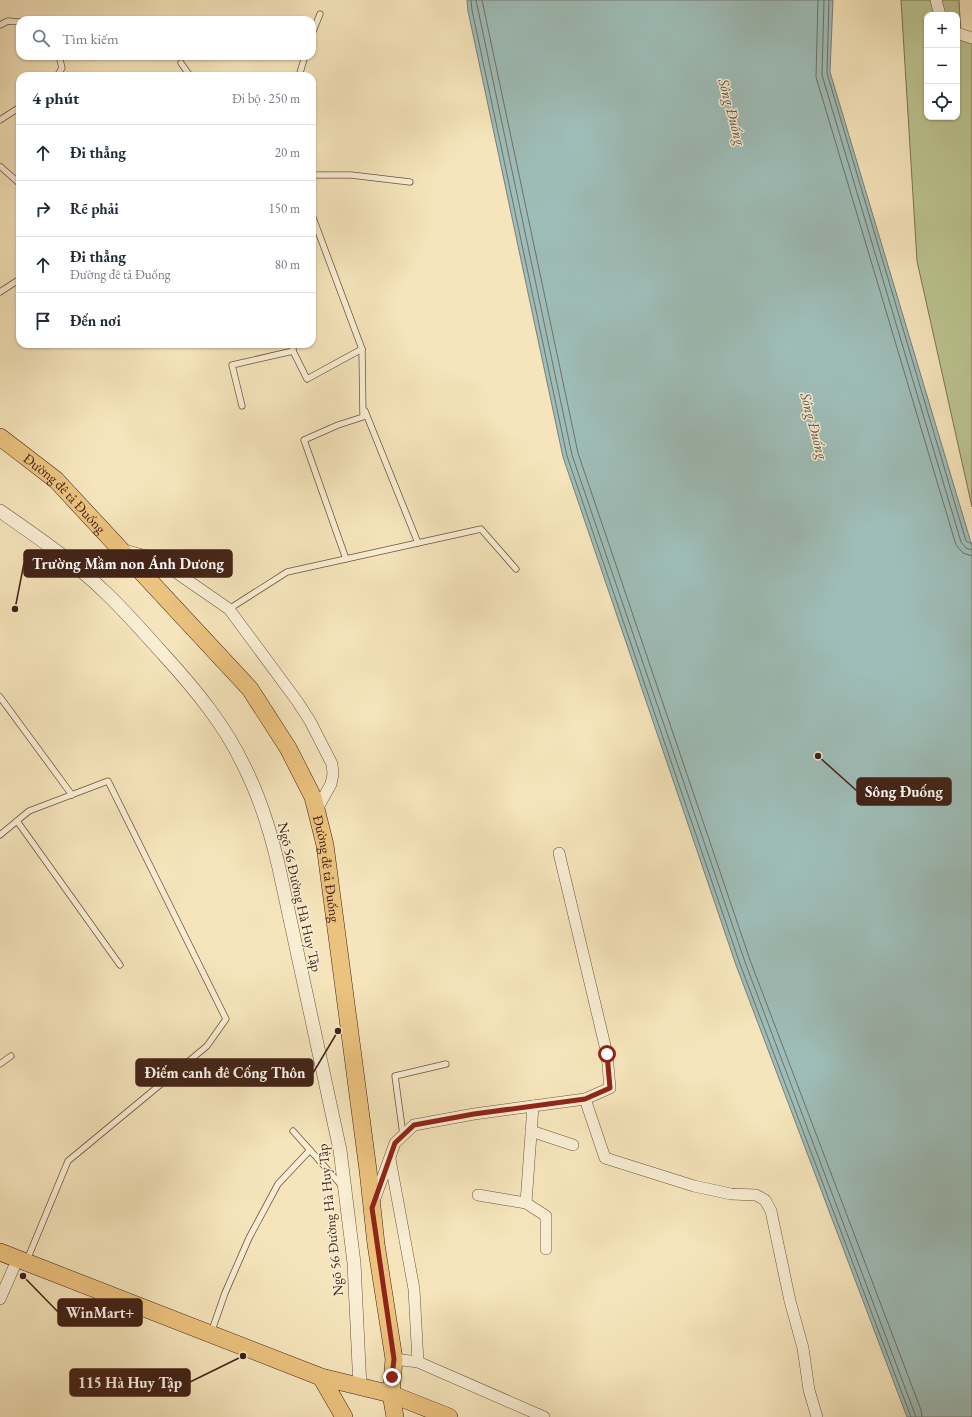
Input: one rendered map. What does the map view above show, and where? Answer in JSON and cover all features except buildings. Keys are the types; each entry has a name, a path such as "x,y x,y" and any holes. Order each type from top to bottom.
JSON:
{"main road":[{"name":"Đường đê tả Đuống","path":"0,437 56,480 250,689 288,748 313,797 325,845 372,1208 394,1359 391,1394 395,1417"},
{"path":"0,1252 321,1377 391,1394 449,1417"},
{"path":"321,1377 344,1417"}],"street":[{"path":"936,0 939,12"},
{"path":"960,34 972,38"},
{"name":"Ngõ 56 Đường Hà Huy Tập","path":"1,514 62,556 105,592 140,628 199,695 232,743 245,767 269,828 331,1106 345,1190 354,1263 360,1387"},
{"path":"117,547 146,556 174,571 229,609 297,701 313,727 332,764 333,774 331,784 317,809"},
{"path":"372,1208 395,1143 414,1125 474,1114 585,1099 610,1088 607,1054 559,853"},
{"path":"585,1099 605,1158 694,1186 731,1194 756,1194 766,1200 772,1212 790,1301 803,1348 809,1390 817,1417"},
{"path":"526,1203 533,1106"},
{"path":"531,1131 573,1145"},
{"path":"390,1158 414,1289 418,1362"},
{"path":"478,1195 526,1203 546,1216 546,1249"},
{"path":"0,1299 22,1260"},
{"path":"394,1359 418,1362 544,1417"}],"lane":[{"path":"316,24 320,14"},
{"path":"0,25 8,21 16,22"},
{"path":"59,72 62,68 60,60"},
{"path":"300,72 304,60"},
{"path":"181,63 187,72"},
{"path":"0,120 16,110"},
{"path":"1,167 16,180"},
{"path":"316,175 351,175 410,182"},
{"path":"316,225 362,349 363,417 338,425 304,440 346,559"},
{"path":"0,292 16,282"},
{"path":"292,348 292,351 307,379 362,349"},
{"path":"242,406 232,365 292,351"},
{"path":"363,406 418,543"},
{"path":"229,609 287,572 481,528 516,569"},
{"path":"0,698 72,795"},
{"path":"0,835 29,811 108,781 226,1019 207,1046 68,1161 22,1260"},
{"path":"17,821 120,964"},
{"path":"0,1064 11,1056"},
{"path":"403,1136 394,1076 446,1064"},
{"path":"293,1131 345,1190"},
{"path":"210,1334 225,1293 246,1245 278,1184 310,1150"}],"green space":[{"path":"901,0 959,0 960,12 924,12 924,120 960,120 960,18 961,35 972,38 972,507 917,261"}],"water":[{"name":"Sông Đuống","path":"467,0 833,0 830,72 972,546 972,1417 907,1417 736,965 563,457 468,11"}],"place":[{"name":"Trường Mầm non Ánh Dương","path":"15,609"},
{"name":"Sông Đuống","path":"818,756"},
{"name":"Điếm canh đê Cống Thôn","path":"338,1031"},
{"name":"WinMart+","path":"23,1276"},
{"name":"115 Hà Huy Tập","path":"243,1356"}],"route":[{"path":"392,1377 394,1359 376,1244 372,1208 395,1143 414,1125 474,1114 585,1099 610,1088 607,1054"}]}
